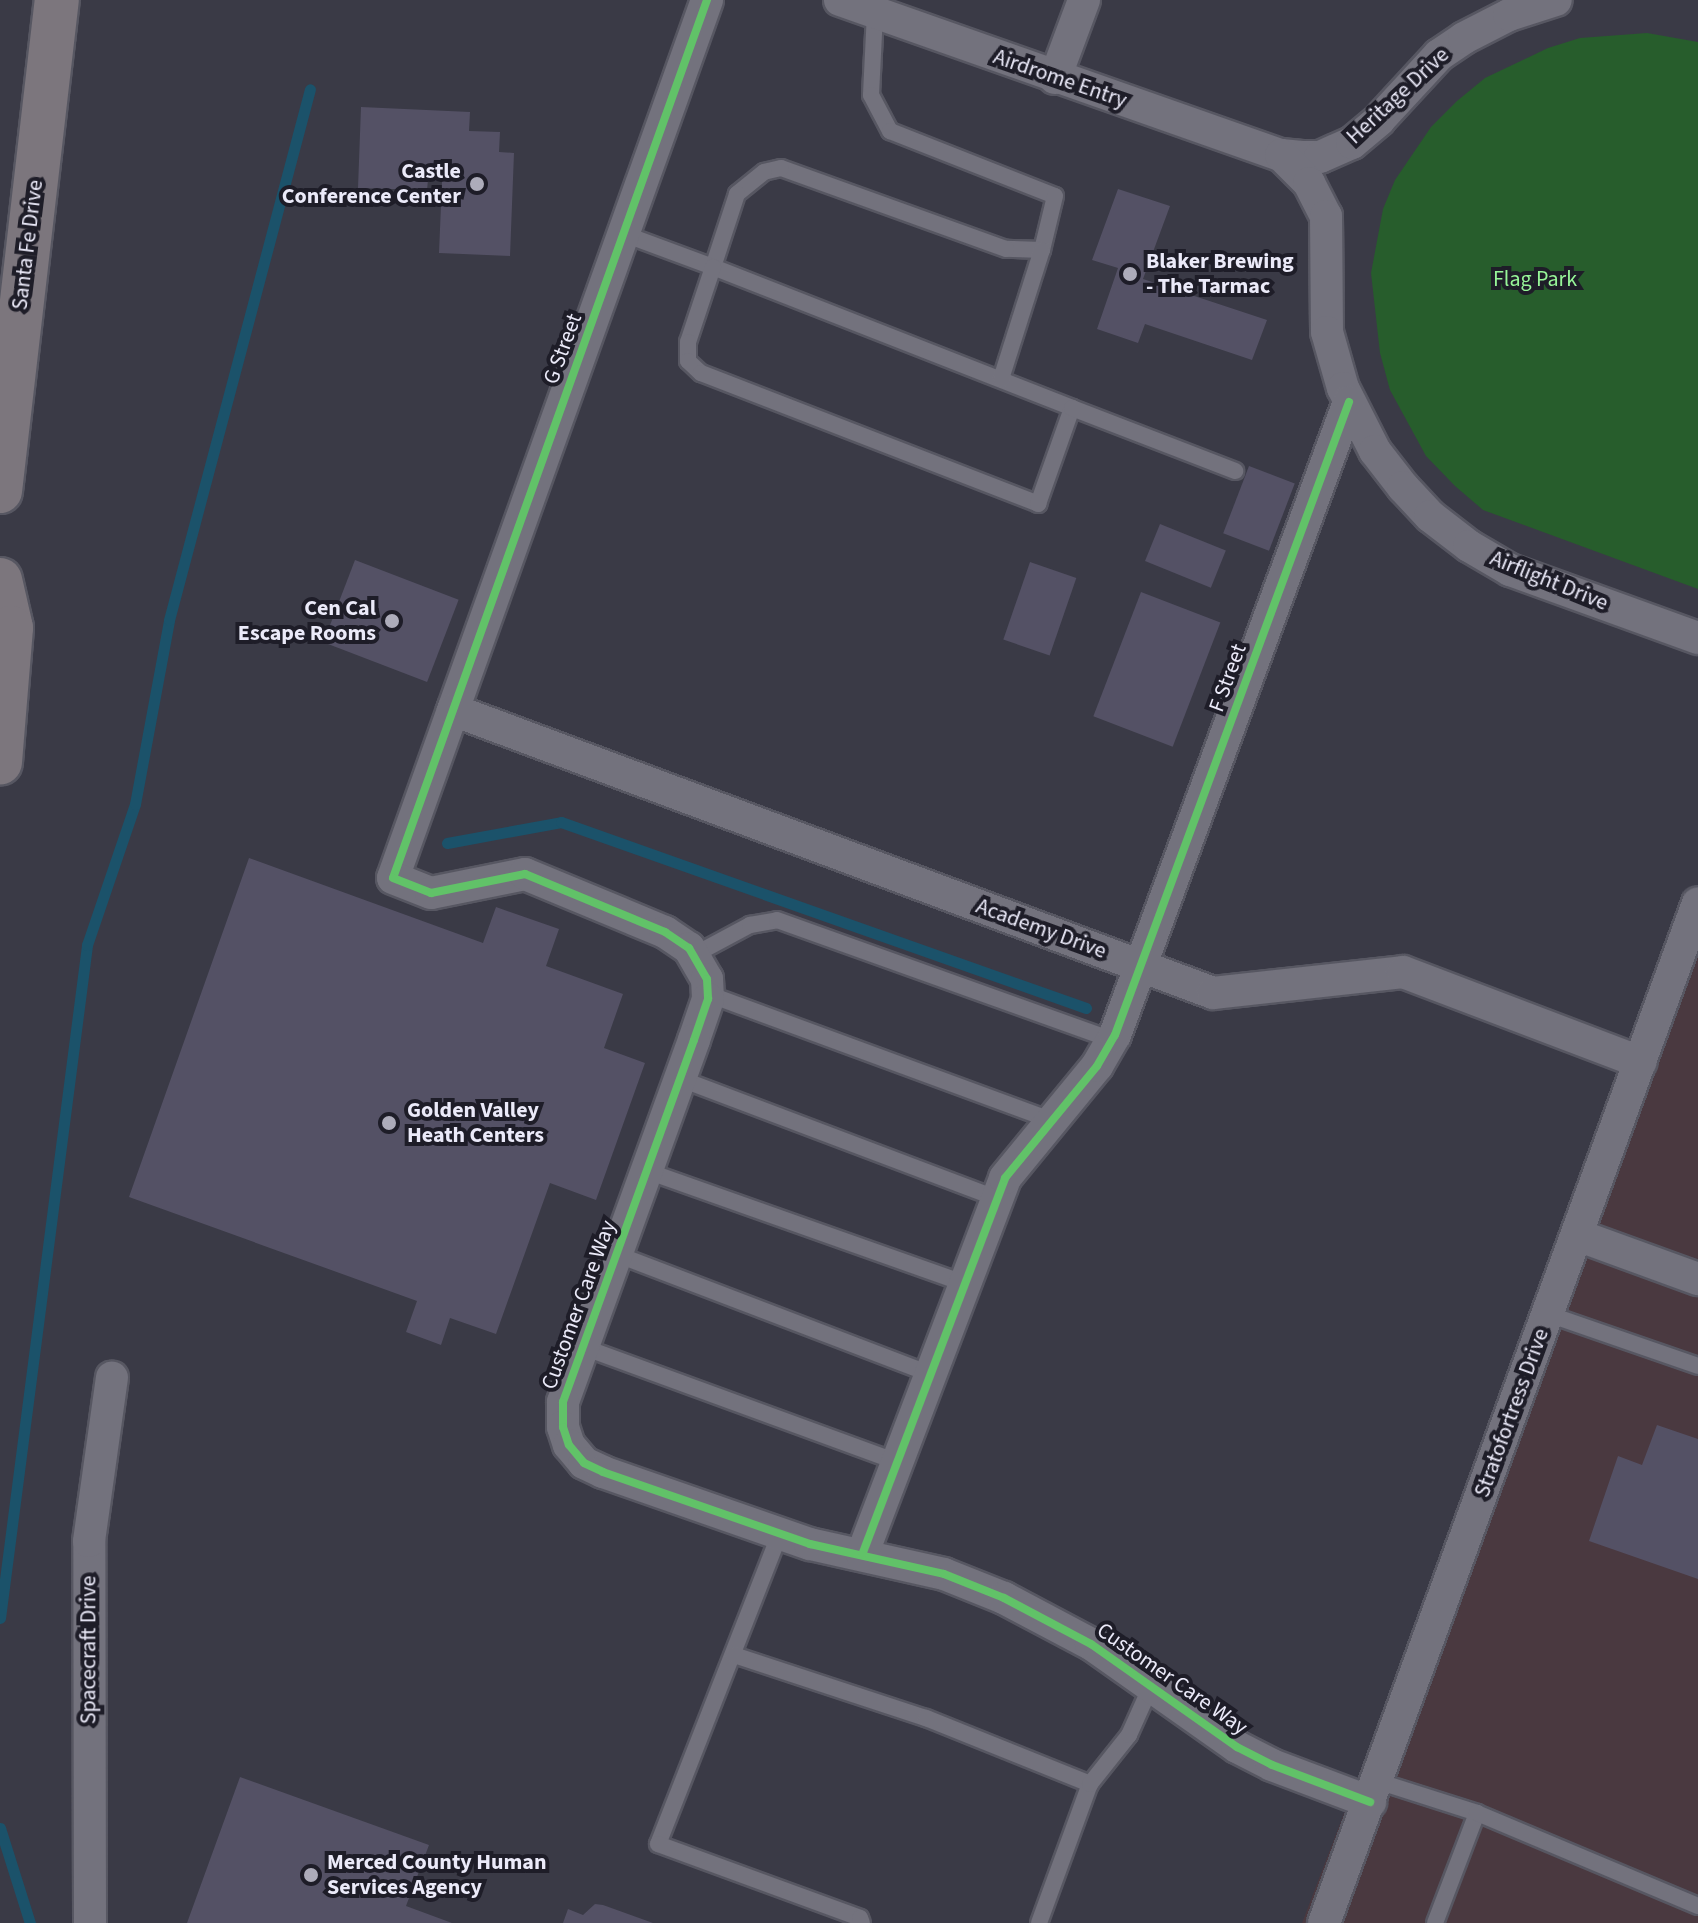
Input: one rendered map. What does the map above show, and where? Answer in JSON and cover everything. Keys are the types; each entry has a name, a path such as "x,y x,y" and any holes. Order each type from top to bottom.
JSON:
{"main road":[{"name":"Santa Fe Drive","path":"0,491 57,0"},
{"path":"0,580 11,628 0,763"}],"street":[{"name":"G Street","path":"453,710 707,0"},
{"name":"Airdrome Entry","path":"840,0 1281,155"},
{"path":"1055,78 1084,0"},
{"name":"Heritage Drive","path":"1281,155 1320,157 1352,143 1379,120 1439,55 1509,15 1556,0"},
{"name":"Airflight Drive","path":"1281,155 1309,183 1326,216 1327,332 1349,402 1375,451 1403,487 1430,516 1469,546 1510,570 1698,638"},
{"name":"F Street","path":"862,1555 1005,1178 1097,1066 1113,1040 1349,402"},
{"path":"453,710 393,878 431,893 525,874 665,932 694,955 707,979 708,994"},
{"name":"Academy Drive","path":"453,710 1213,993 1403,972 1640,1062"},
{"name":"Stratofortress Drive","path":"1324,1923 1698,903"},
{"name":"Customer Care Way","path":"708,994 681,1079 563,1402 563,1427 569,1445 584,1463 810,1544 944,1574 1004,1598 1091,1644 1237,1747 1272,1765 1373,1792"},
{"path":"1577,1235 1698,1279"},
{"name":"Spacecraft Drive","path":"90,1923 89,1541 112,1378"}],"lane":[{"path":"875,13 871,95 890,131 1055,196 1042,250 1001,379"},
{"path":"1042,250 1006,249 781,168 754,178 737,194 688,342 688,361 701,373 1038,504 1072,408"},
{"path":"624,234 1235,471"},
{"path":"694,955 750,925 777,920 1113,1040"},
{"path":"708,994 1051,1120"},
{"path":"681,1079 996,1198"},
{"path":"647,1171 964,1283"},
{"path":"616,1254 930,1374"},
{"path":"1548,1314 1698,1366"},
{"path":"583,1347 897,1462"},
{"path":"780,1533 658,1844 860,1918 862,1923"},
{"path":"734,1655 926,1718 1090,1784"},
{"path":"1039,1923 1090,1784 1129,1735 1151,1686"},
{"path":"1373,1792 1477,1813 1698,1906"},
{"path":"1435,1923 1477,1813"}],"shaded area":[{"path":"1698,890 1698,1923 1302,1923"}],"green space":[{"name":"Flag Park","path":"1647,33 1698,42 1698,589 1483,510 1455,486 1426,456 1390,390 1380,353 1371,273 1383,209 1395,180 1431,127 1457,101 1485,78 1548,48 1580,38"}],"building":[{"name":"Castle Conference Center","path":"361,107 470,112 469,131 500,132 499,152 514,153 510,256 439,253 442,181 428,180 427,190 358,188"},
{"name":"Blaker Brewing - The Tarmac","path":"1118,189 1170,206 1143,279 1267,320 1252,360 1145,324 1138,343 1097,329 1118,268 1092,260"},
{"path":"1249,466 1295,484 1269,551 1223,533"},
{"path":"1160,524 1226,551 1211,588 1145,561"},
{"name":"Cen Cal Escape Rooms","path":"355,560 459,600 427,682 323,642"},
{"path":"1030,562 1076,578 1050,655 1003,640"},
{"path":"1141,592 1220,622 1173,747 1093,716"},
{"name":"Golden Valley Heath Centers","path":"249,858 483,943 496,907 559,929 546,966 623,994 604,1048 645,1063 596,1200 550,1183 496,1334 450,1318 441,1345 406,1332 417,1301 129,1197"},
{"path":"1657,1425 1698,1439 1698,1579 1589,1541 1618,1456 1642,1465"},
{"name":"Merced County Human Services Agency","path":"240,1777 429,1845 406,1906 452,1923 187,1923"},
{"name":"Merced County Human Services Agency","path":"595,1904 653,1923 563,1923 568,1909 583,1915"}],"waterway":[{"path":"0,1618 87,945 135,804 169,620 310,89"},
{"path":"447,843 561,822 1086,1008"},
{"path":"0,1828 30,1923"}],"cycle path":[{"path":"707,0 393,878 431,893 525,874 665,932 689,948 707,979 708,999 563,1402 563,1427 569,1445 584,1463 603,1472 810,1544 944,1574 1004,1598 1091,1644 1237,1747 1272,1765 1370,1802"},
{"path":"862,1555 1005,1178 1097,1066 1115,1035 1349,402"}],"place":[{"name":"Castle Conference Center","path":"477,184"},
{"name":"Blaker Brewing - The Tarmac","path":"1130,274"},
{"name":"Cen Cal Escape Rooms","path":"392,621"},
{"name":"Golden Valley Heath Centers","path":"389,1123"},
{"name":"Merced County Human Services Agency","path":"311,1875"}]}
